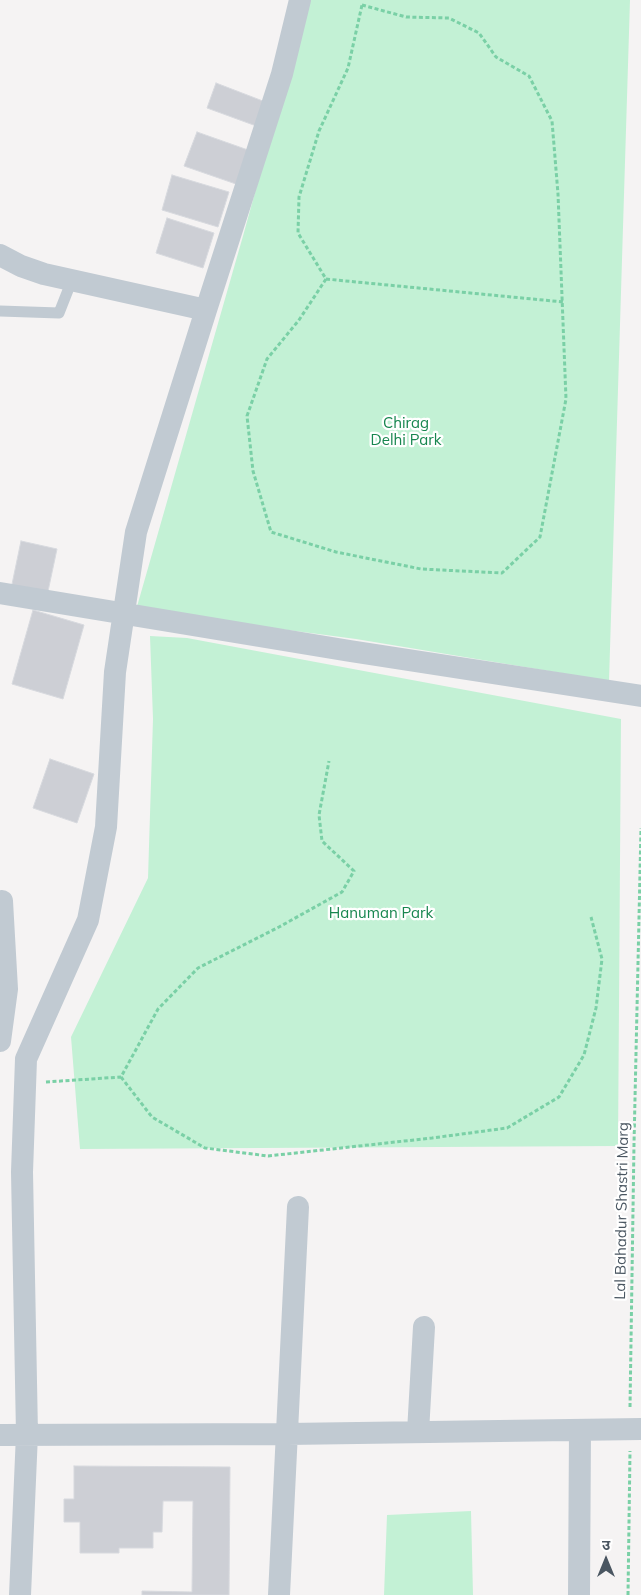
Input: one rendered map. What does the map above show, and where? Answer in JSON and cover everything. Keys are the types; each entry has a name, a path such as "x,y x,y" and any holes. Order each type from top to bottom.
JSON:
{"street":[{"path":"20,1595 27,1434 22,1172 26,1059 88,920 106,827 115,672 136,532 282,74 300,0"},
{"path":"0,255 28,269 206,310"},
{"path":"0,593 641,696"},
{"path":"0,1041 8,989 2,901"},
{"path":"0,1054 26,1059"},
{"path":"279,1595 298,1207"},
{"path":"418,1432 424,1327"},
{"path":"0,1435 287,1434 636,1429"},
{"path":"579,1595 580,1430"}],"lane":[{"path":"0,311 59,313 72,280"}],"path":[{"path":"362,5 406,17 449,18 479,33 496,56 529,76 552,122 558,194 563,302 566,399 540,537 502,573 420,569 336,552 271,532 253,471 248,416 267,359 299,320 326,279 298,234 299,197 319,131 348,68 362,5"},
{"path":"326,279 563,302"},
{"path":"121,1077 158,1009 198,968 279,928 342,892 354,872 322,841 318,816 329,761"},
{"name":"Lal Bahadur Shastri Marg","path":"628,1595 636,1429 634,1144 641,828"},
{"path":"121,1077 152,1117 205,1148 268,1156 507,1128 559,1097 584,1055 596,1008 602,958 592,917"},
{"path":"26,1083 121,1077"}],"green space":[{"name":"Chirag Delhi Park","path":"308,0 630,0 609,681 356,639 136,610"},
{"name":"Hanuman Park","path":"150,636 187,638 621,719 618,1146 80,1149 71,1037 148,878 153,719"},
{"path":"471,1511 473,1595 384,1595 387,1515"}],"building":[{"path":"216,83 268,103 259,127 207,108"},
{"path":"197,132 248,150 236,184 184,166"},
{"path":"172,175 229,192 218,227 162,210"},
{"path":"167,218 214,233 203,268 156,253"},
{"path":"21,541 57,549 47,596 11,589"},
{"path":"33,610 84,625 63,699 12,684"},
{"path":"50,759 94,774 77,823 33,808"},
{"path":"74,1466 230,1467 229,1595 142,1595 142,1591 192,1592 193,1501 163,1501 162,1532 153,1532 153,1548 119,1548 119,1553 80,1553 80,1522 64,1522 64,1499 74,1499"}]}
